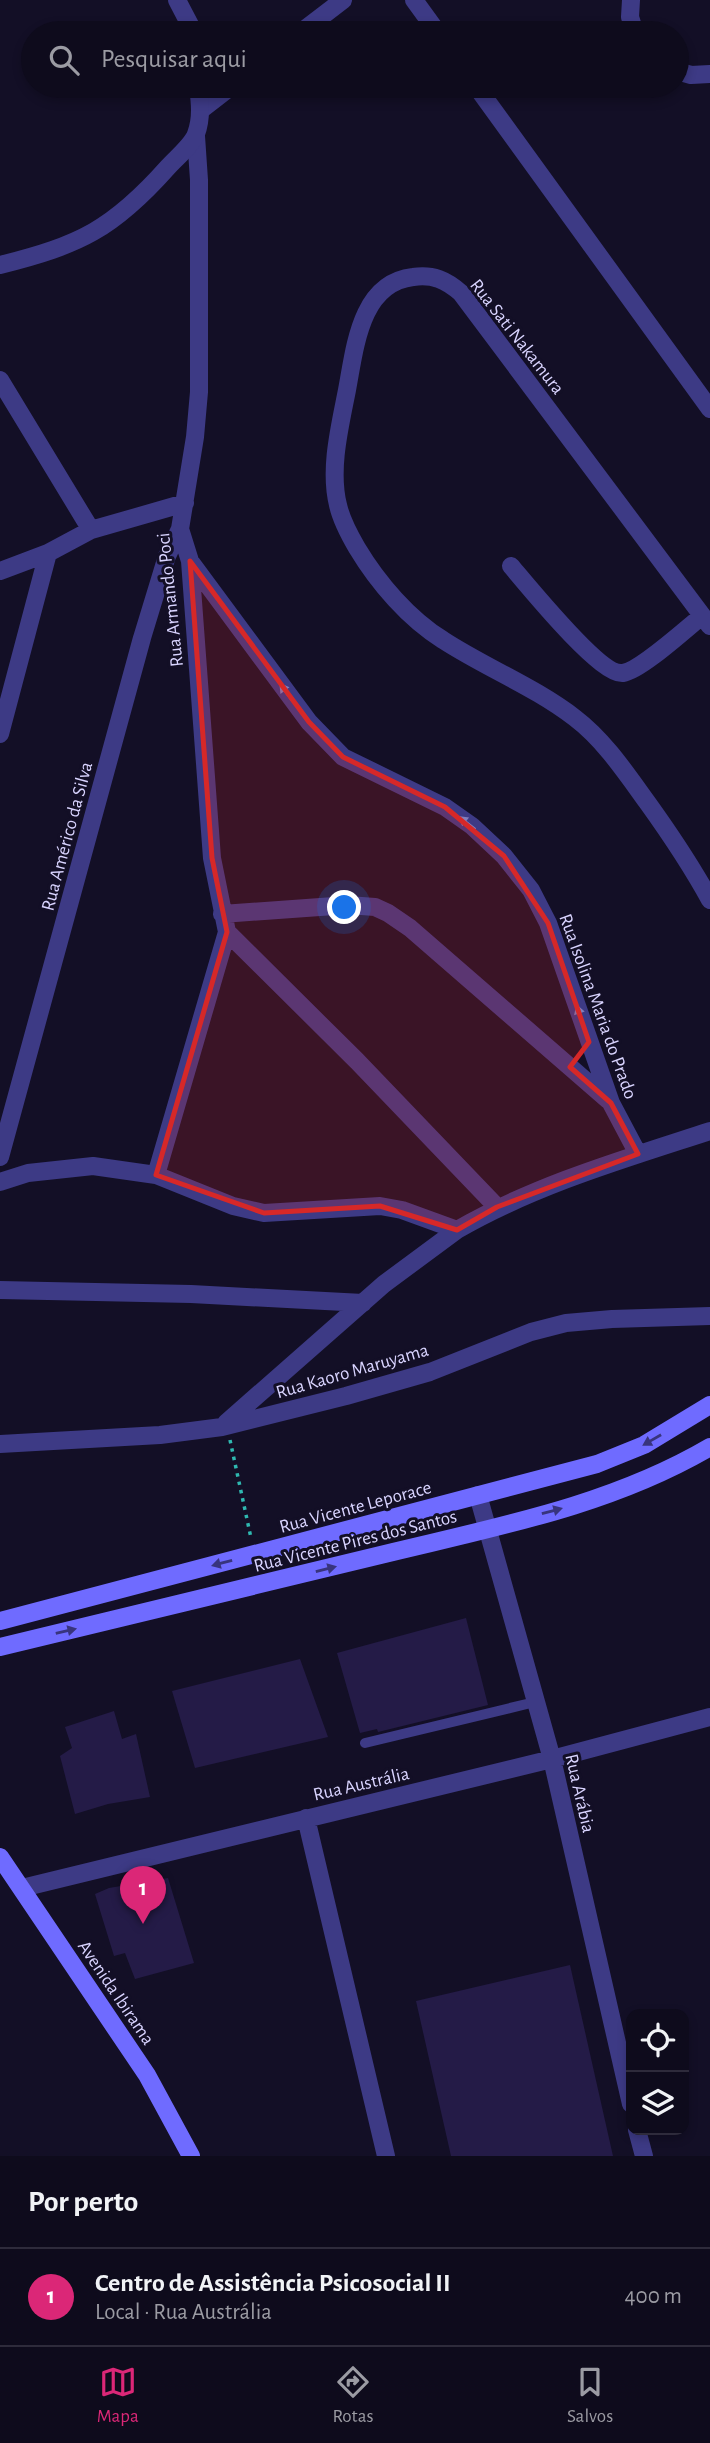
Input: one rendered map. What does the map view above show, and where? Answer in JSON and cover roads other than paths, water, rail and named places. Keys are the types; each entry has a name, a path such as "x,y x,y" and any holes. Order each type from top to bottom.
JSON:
{"main road":[{"name":"Rua Vicente Leporace","path":"0,1621 597,1464 645,1445 710,1405"},
{"name":"Rua Vicente Pires dos Santos","path":"0,1647 487,1529 605,1497 674,1468 710,1447"},
{"name":"Avenida Ibirama","path":"0,1857 147,2075 191,2156"}],"street":[{"path":"177,0 188,21"},
{"path":"316,21 343,0"},
{"path":"414,0 429,21"},
{"path":"631,0 631,21"},
{"path":"689,74 710,74"},
{"name":"Rua Armando Poci","path":"200,98 201,110 196,136 199,180 199,392 195,437 180,529 190,561 212,858 222,914 227,932 498,1207"},
{"path":"201,110 216,98"},
{"path":"485,98 710,409"},
{"path":"0,265 50,252 84,238 116,219 157,180 196,136"},
{"name":"Rua Sati Nakamura","path":"706,621 461,293 446,280 426,275 401,278 384,288 368,308 359,330 340,427 335,476 338,506 357,548 382,584 416,619 434,633 529,688 593,733 619,764 691,864 710,900"},
{"path":"0,380 91,530"},
{"path":"0,570 48,553 91,530 185,503"},
{"name":"Rua Américo da Silva","path":"0,1157 142,638 167,556 180,529"},
{"path":"0,734 48,553"},
{"name":"Rua Isolina Maria do Prado","path":"190,561 309,722 326,741 343,757 445,807 504,856 531,890 548,923 611,1103 638,1154"},
{"path":"510,566 589,653 609,670 622,674 635,669 706,621"},
{"path":"222,914 348,905 374,907 388,913 410,928 611,1103"},
{"path":"156,1175 227,932"},
{"path":"567,1064 578,1059 589,1042"},
{"path":"225,1426 399,1272 457,1230 498,1207 638,1154 710,1131"},
{"path":"0,1182 28,1172 93,1166 156,1175 233,1206 264,1213 380,1206 402,1210 457,1230"},
{"path":"0,1290 191,1294 363,1303"},
{"name":"Rua Kaoro Maruyama","path":"0,1444 160,1435 225,1426 430,1372 531,1332 566,1323 612,1318 710,1316"},
{"name":"Rua Arábia","path":"478,1495 552,1759 626,2082"},
{"name":"Rua Austrália","path":"22,1888 552,1759 710,1717"},
{"path":"306,1818 386,2156"},
{"path":"638,2135 644,2156"}],"lane":[{"path":"365,1743 535,1702"}],"place":[{"name":"Centro de Assistência Psicosocial II","path":"143,1924"}]}
